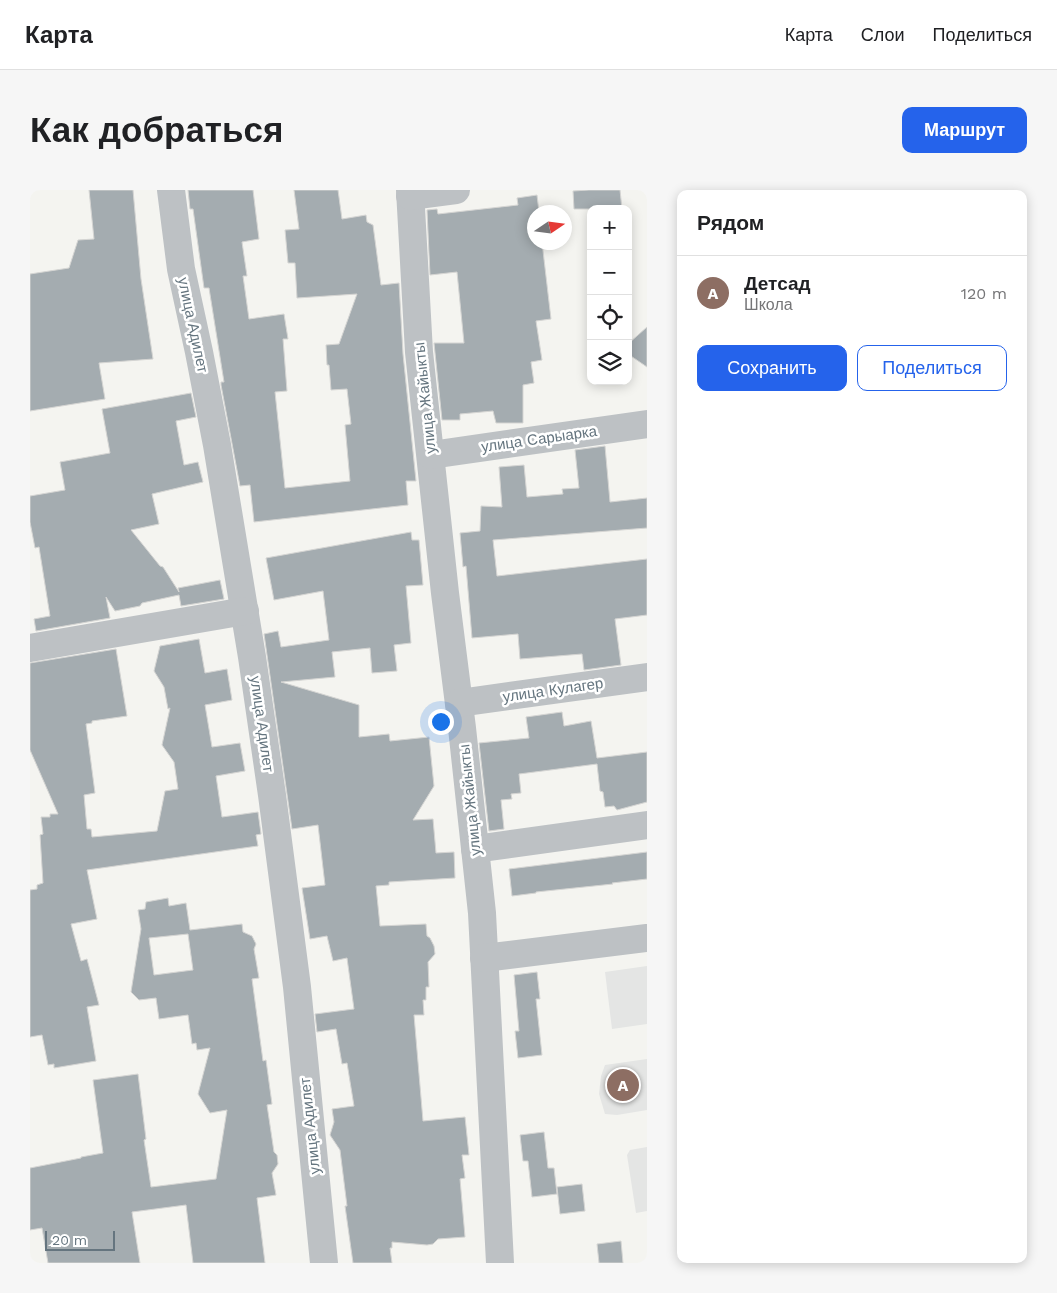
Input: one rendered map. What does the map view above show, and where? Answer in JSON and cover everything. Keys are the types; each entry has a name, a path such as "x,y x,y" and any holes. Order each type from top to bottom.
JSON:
{"street":[{"name":"улица Адилет","path":"171,190 181,269 217,445 272,795 297,987 324,1263"},
{"path":"410,193 456,190"},
{"name":"улица Жайыкты","path":"410,193 419,352 482,912 500,1263"},
{"name":"улица Сарыарка","path":"431,455 647,424"},
{"path":"30,648 244,611"},
{"name":"улица Кулагер","path":"459,703 647,677"},
{"path":"475,849 647,825"},
{"path":"484,958 647,938"}],"shaded area":[{"path":"647,966 647,1024 612,1029 605,972"},
{"path":"647,1059 647,1110 617,1115 605,1114 599,1094 601,1076 605,1065"},
{"path":"647,1147 647,1211 636,1213 627,1155 630,1150"}],"building":[{"path":"89,190 133,190 141,279 153,359 99,363 105,399 30,411 30,274 69,268 78,240 94,239"},
{"path":"188,190 253,190 259,239 242,242 247,276 243,276 249,319 284,314 288,339 283,339 287,391 275,392 285,488 350,481 345,425 351,424 347,389 331,390 326,345 339,344 357,294 297,298 295,263 288,263 285,230 299,229 294,190 338,190 342,219 366,215 367,222 373,225 381,285 399,283 403,354 416,481 406,481 408,505 254,522 250,485 240,486 221,385 221,382 224,382 209,288 204,288 193,209 190,209"},
{"path":"620,190 622,205 587,205 587,209 574,209 573,191"},
{"path":"537,195 538,205 527,205 527,250 543,250 551,319 536,321 542,360 531,362 534,383 523,385 523,423 496,423 493,411 460,414 460,420 442,420 434,343 464,343 457,272 430,275 427,210 437,209 438,214 518,205 517,198"},
{"path":"647,327 647,367 632,357 632,340"},
{"path":"191,393 196,417 176,421 184,465 198,462 203,482 152,494 159,524 131,530 160,566 163,567 179,592 178,588 220,580 224,599 181,606 179,595 115,611 106,597 110,618 36,631 34,619 50,616 39,547 35,548 30,522 30,496 65,490 60,462 110,453 102,409"},
{"path":"605,446 610,502 647,498 647,528 493,540 497,576 647,559 647,615 615,619 621,665 584,670 582,654 520,659 518,634 472,638 466,566 463,567 460,533 480,531 481,506 502,507 499,467 524,465 527,497 563,494 562,489 579,488 575,450"},
{"path":"411,532 412,540 419,540 423,585 406,586 411,643 394,645 397,671 372,673 370,648 332,652 335,677 281,682 359,705 359,737 389,734 390,741 429,737 434,786 413,820 433,819 436,853 454,852 455,878 389,882 389,885 376,886 380,926 426,924 427,936 434,946 435,954 428,962 429,987 426,987 426,1000 423,1000 424,1015 414,1015 423,1121 465,1117 469,1155 462,1155 465,1178 460,1179 465,1237 438,1239 433,1244 427,1245 392,1242 392,1248 390,1248 392,1263 353,1263 340,1150 330,1135 334,1122 332,1109 354,1106 347,1063 342,1064 336,1029 317,1032 315,1014 354,1009 347,958 333,961 327,936 310,939 302,888 325,885 318,825 292,829 264,634 278,631 281,647 329,640 323,591 274,600 266,558"},
{"path":"199,639 205,673 227,669 232,700 205,705 212,747 240,743 245,771 216,776 222,817 258,812 261,834 256,835 258,846 87,870 97,919 71,924 81,961 87,959 99,1005 87,1007 96,1061 54,1068 54,1064 48,1065 42,1035 30,1037 30,890 37,889 37,885 43,883 40,835 43,834 41,817 50,817 50,814 58,814 30,750 30,663 116,649 127,716 92,721 92,723 86,724 95,793 84,795 87,829 91,829 92,837 157,831 165,791 178,789 174,762 162,745 170,708 168,709 164,687 154,671 160,646"},
{"path":"562,712 564,726 591,721 597,758 647,752 647,802 617,810 614,806 605,807 603,792 600,791 597,764 519,774 521,793 511,794 512,799 501,800 504,829 489,831 479,743 529,738 526,717"},
{"path":"647,852 647,879 512,896 509,869"},
{"path":"168,898 169,906 186,903 190,930 242,924 243,932 252,936 256,944 254,949 259,978 252,979 263,1061 266,1060 272,1104 267,1105 274,1152 277,1155 278,1164 272,1173 276,1195 257,1198 265,1263 193,1263 186,1205 132,1212 140,1263 48,1263 42,1228 30,1230 30,1168 103,1153 93,1080 138,1074 146,1139 144,1140 151,1187 216,1179 227,1110 210,1113 198,1094 210,1048 197,1050 196,1043 192,1044 188,1015 159,1019 156,998 139,1000 131,992 141,929 138,910 145,909 146,902","holes":["188,934 193,970 154,975 149,938"]},
{"path":"537,972 540,999 536,999 542,1055 518,1058 515,1031 519,1031 514,975"},
{"path":"544,1132 548,1168 554,1168 557,1194 532,1197 528,1161 523,1161 520,1135"},
{"path":"582,1184 585,1211 560,1214 557,1187"},
{"path":"621,1241 623,1263 599,1263 597,1244"}],"place":[{"name":"Детсад","path":"623,1085"}]}
